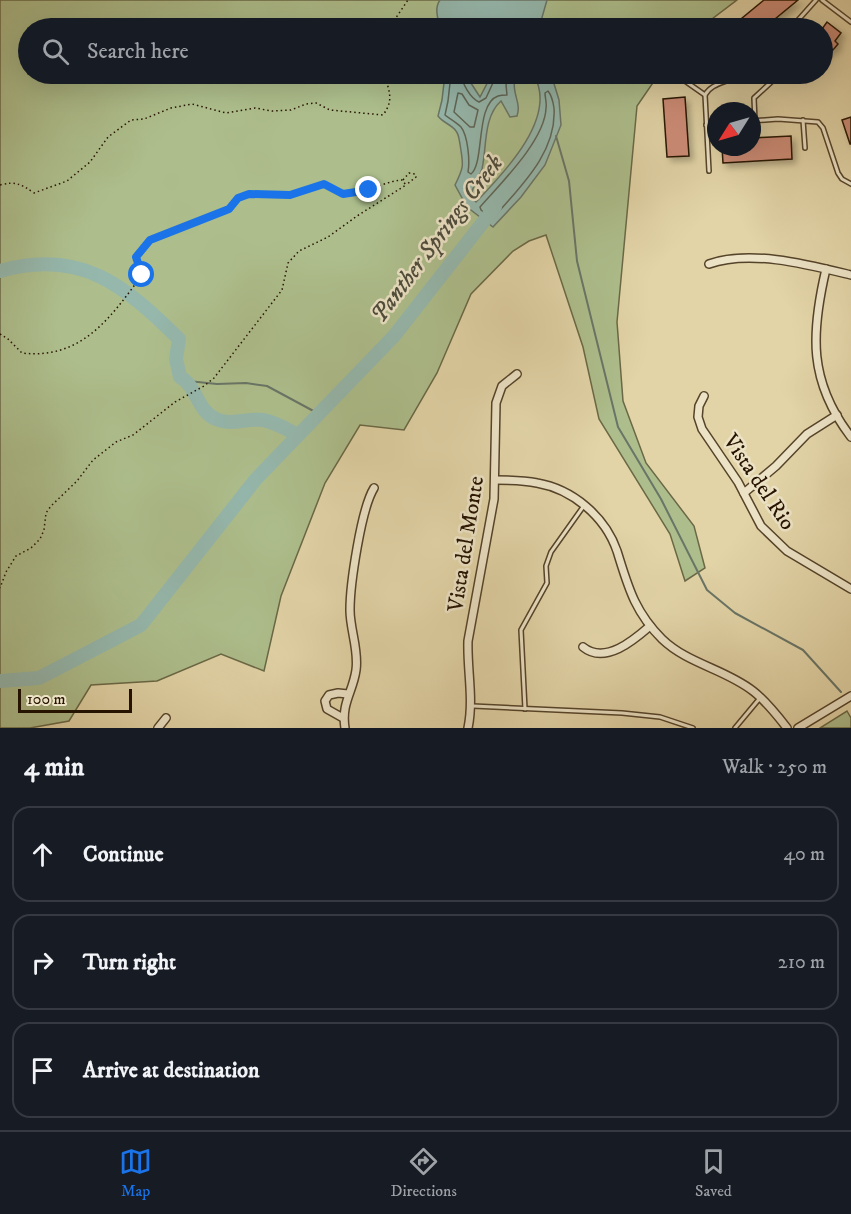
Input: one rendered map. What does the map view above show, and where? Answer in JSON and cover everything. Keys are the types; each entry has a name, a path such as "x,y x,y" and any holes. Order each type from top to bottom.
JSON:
{"street":[{"path":"709,264 729,259 782,261 851,275"},
{"path":"826,269 818,304 815,345 820,377 837,415 851,436"},
{"name":"Vista del Monte","path":"468,728 471,706 468,641 494,499 496,403 502,386 517,374"},
{"name":"Vista del Rio","path":"704,396 699,406 698,417 702,429 726,462 762,526 787,552 851,589"},
{"path":"744,493 776,466 807,434 837,415"},
{"path":"495,480 546,485 566,493 585,505 612,539 629,593 650,626 663,640 687,657 752,690 787,728"},
{"path":"345,728 345,703 357,669 350,612 351,592 365,509 374,488"},
{"path":"583,647 594,653 619,649 650,626"},
{"path":"344,718 327,709 325,701 329,695 348,694"},
{"path":"798,728 851,696"},
{"path":"158,728 166,718"}],"lane":[{"path":"800,18 816,0"},
{"path":"822,0 851,22"},
{"path":"689,84 705,95"},
{"path":"709,171 705,95 708,89 718,84"},
{"path":"754,102 754,98 769,84"},
{"path":"761,120 803,120 821,124 838,173 842,179 851,184"},
{"path":"803,120 805,148"},
{"path":"525,709 521,630 546,583 546,566 551,552 585,505"},
{"path":"735,728 760,698"},
{"path":"471,706 622,713 660,717 693,728"}],"path":[{"path":"396,18 408,0"},
{"path":"0,185 13,182 23,185 34,193 67,181 90,162 108,137 131,120 144,118 171,108 192,104 226,113 255,108 272,111 291,110 316,103 330,110 383,115 390,106 387,84"},
{"path":"0,334 22,354 56,351 81,343 99,328 142,275 136,257 150,240 229,209 238,198 249,194 290,195 324,184 339,193 348,193 369,190 387,182 402,180 410,173 415,174 416,177 403,189 357,216 328,237 298,251 288,263 282,290 214,378 175,402 133,435 116,442 93,460 77,481 51,506 46,513 44,530 40,539 31,548 16,556 0,588"},
{"path":"402,180 406,185"}],"green space":[{"path":"0,0 737,0 713,18 18,18 18,84 652,84 637,106 617,322 623,401 646,463 694,526 705,568 685,581 670,534 599,419 583,347 546,235 529,241 513,251 471,294 437,373 404,430 360,425 325,483 281,596 264,671 221,654 157,681 91,685 69,721 30,728 0,728"},
{"path":"847,711 851,718 851,728 820,728"}],"water":[{"path":"440,0 547,0 542,18 438,18"},
{"path":"444,84 472,84 480,97 487,84 514,84 517,116 510,117 501,101 491,115 488,124 482,169 471,196 476,202 513,160 534,126 539,108 537,84 554,84 559,100 561,125 545,165 521,197 493,227 467,207 455,185 462,165 462,156 457,133 438,116"}],"building":[{"path":"764,0 798,0 776,18 742,18"},
{"path":"833,27 841,33 835,41 838,44 833,50"},
{"path":"685,97 689,156 667,157 663,99"},
{"path":"851,117 851,144 850,144 842,120"},
{"path":"791,136 792,159 723,163 723,156 761,156 761,138"}],"waterway":[{"path":"556,136 569,181 577,261 618,427 661,499 707,590 735,613 803,650 841,692"},
{"name":"Panther Springs Creek","path":"0,681 39,678 141,625 256,479 394,336 495,207"},
{"name":"Panther Springs Creek","path":"0,271 29,265 54,264 78,268 99,276 139,302 179,339 176,359 180,377 190,386 210,415 227,422 268,421 298,435"},
{"name":"Panther Springs Creek","path":"188,381 267,386 319,414"}],"route":[{"path":"142,275 136,257 150,240 229,209 238,198 249,194 290,195 324,184 343,194 369,190"}]}
